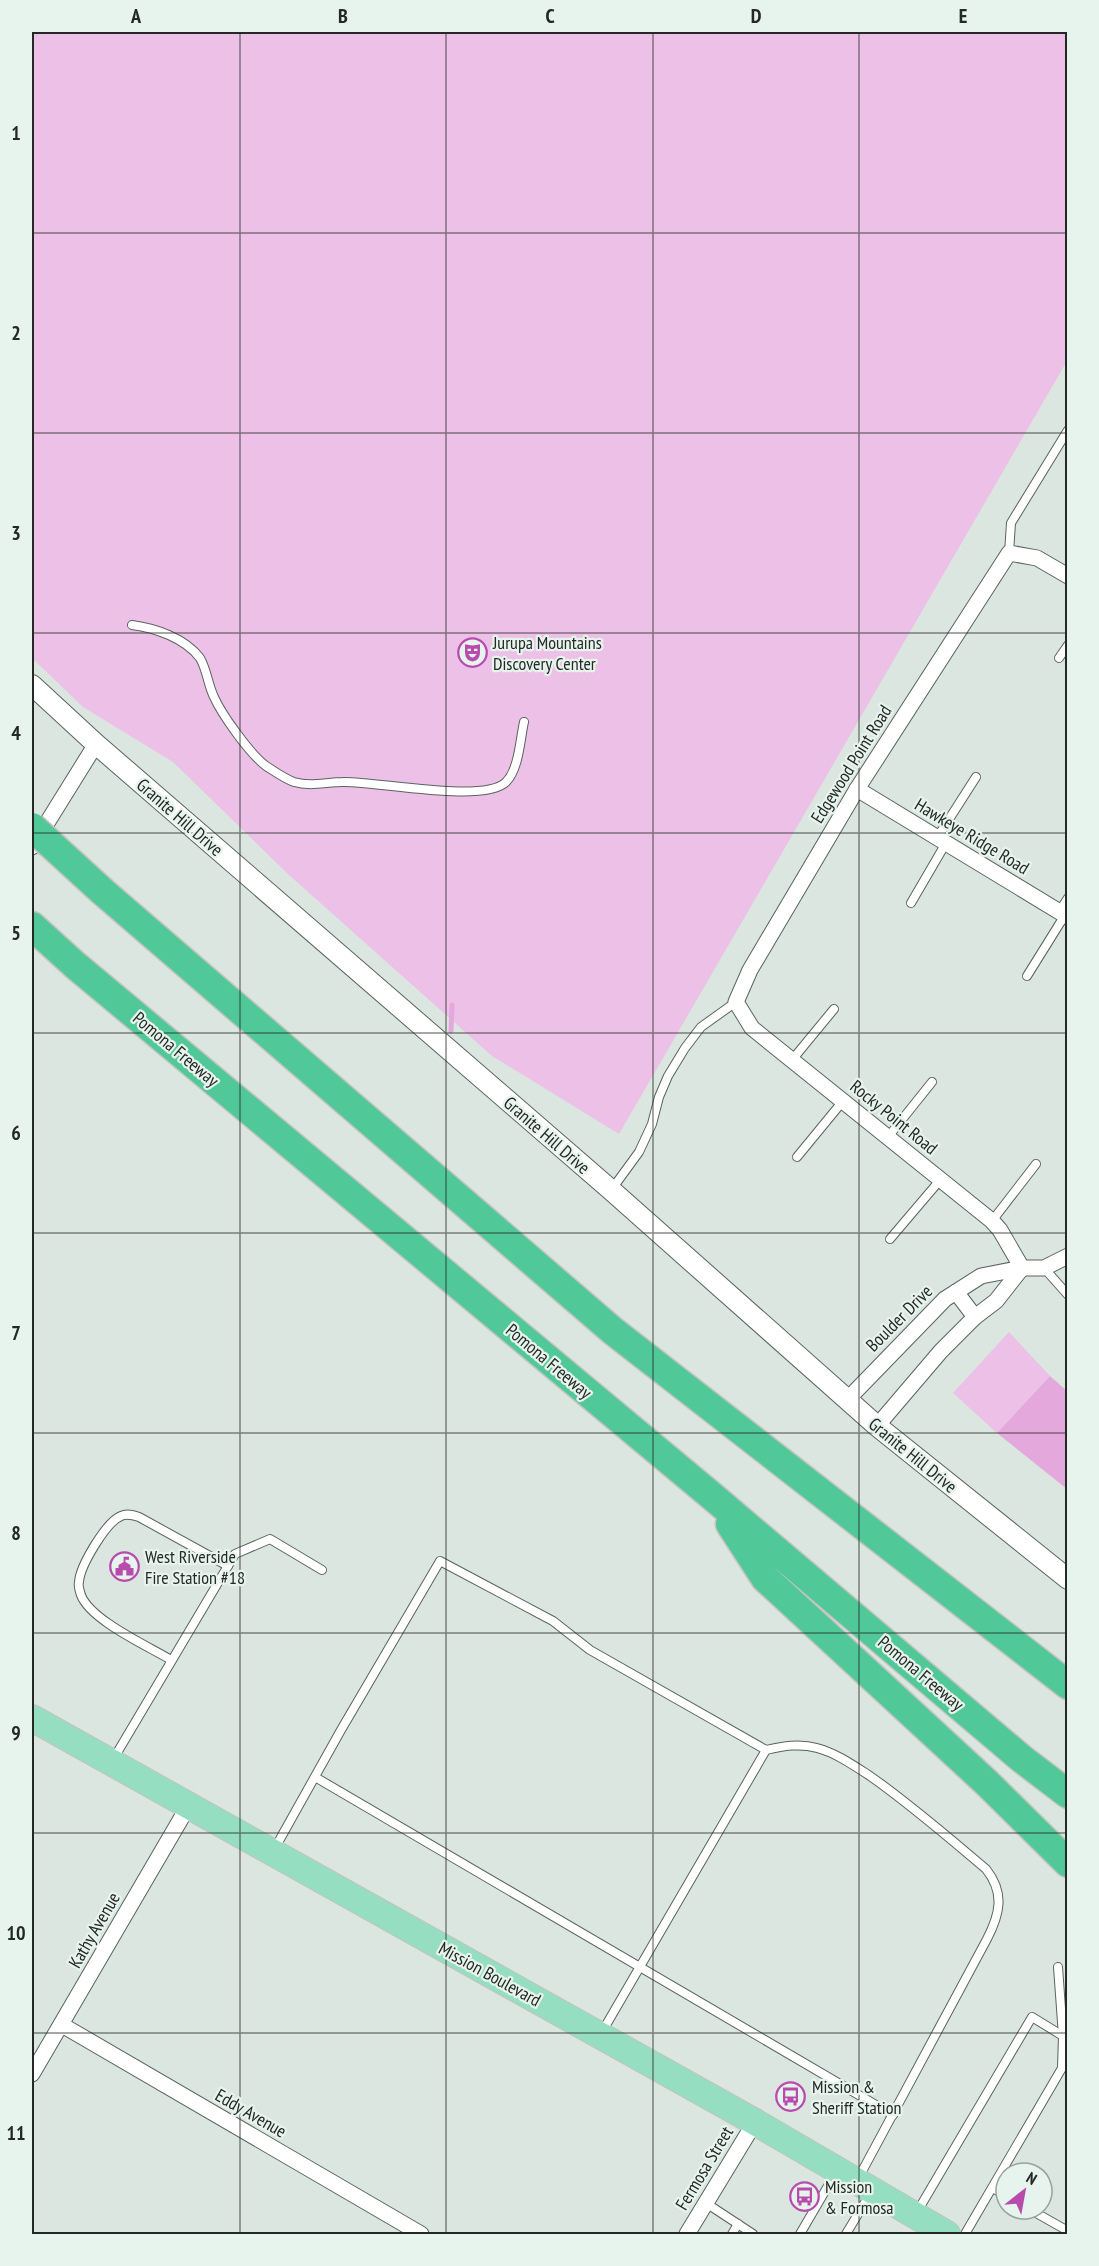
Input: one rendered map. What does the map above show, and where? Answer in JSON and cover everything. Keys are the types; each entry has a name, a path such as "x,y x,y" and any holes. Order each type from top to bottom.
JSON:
{"highway":[{"path":"32,827 102,891 613,1331 1068,1685"},
{"name":"Pomona Freeway","path":"32,926 75,965 713,1497 1013,1751 1068,1794"},
{"path":"713,1497 765,1578 987,1782 1068,1863"}],"main road":[{"name":"Mission Boulevard","path":"32,1718 755,2122 856,2180 929,2226"}],"street":[{"path":"1009,553 1037,558 1068,576"},
{"name":"Edgewood Point Road","path":"736,1002 750,970 857,789 1009,553"},
{"name":"Granite Hill Drive","path":"32,685 96,744 611,1190 877,1426 1068,1579"},
{"path":"32,847 96,744"},
{"name":"Hawkeye Ridge Road","path":"857,789 1064,915"},
{"name":"Rocky Point Road","path":"736,1002 752,1028 992,1221 1000,1230 1022,1268"},
{"name":"Boulder Drive","path":"847,1400 945,1299 981,1276 1022,1268 1044,1268 1068,1256"},
{"path":"877,1426 941,1351 975,1317 996,1301 1022,1268"},
{"path":"956,1292 975,1317"},
{"name":"Kathy Avenue","path":"32,2074 189,1805"},
{"name":"Eddy Avenue","path":"62,2025 421,2235"},
{"name":"Fermosa Street","path":"687,2235 755,2122"}],"lane":[{"path":"1009,553 1011,523 1068,430"},
{"path":"132,625 154,628 188,648 200,659 213,697 238,735 264,765 292,782 318,785 343,782 468,792 493,788 505,783 513,772 525,722"},
{"path":"1059,658 1068,645"},
{"path":"911,903 976,777"},
{"path":"1027,976 1064,915 1068,898"},
{"path":"611,1190 639,1152 652,1124 659,1097 668,1076 685,1048 702,1027 736,1002"},
{"path":"792,1060 834,1009"},
{"path":"888,1137 932,1082"},
{"path":"797,1157 843,1101"},
{"path":"992,1221 1036,1164"},
{"path":"890,1239 941,1179"},
{"path":"1044,1268 1068,1295"},
{"path":"171,1660 96,1616 81,1597 78,1582 101,1535 120,1516 129,1514 139,1517 228,1566"},
{"path":"111,1762 235,1554 270,1539 322,1570"},
{"path":"273,1852 440,1561 553,1621 590,1650 766,1750 802,1745 828,1752 848,1762 887,1788 986,1869 998,1887 1000,1909 995,1924 856,2180 800,2235"},
{"path":"600,2035 766,1750"},
{"path":"315,1777 893,2115"},
{"path":"965,2235 1062,2068 1063,2036 1059,1967"},
{"path":"929,2226 1032,2017 1063,2036"},
{"path":"846,2235 856,2180"},
{"path":"706,2203 753,2235"},
{"path":"1050,2221 1068,2231"},
{"path":"732,2235 738,2224"}],"shaded area":[{"name":"Jurupa Mountains Discovery Center","path":"32,32 1067,32 1067,361 619,1134 492,1056 289,875 173,762 83,707 32,658"},
{"path":"1009,1332 1050,1376 997,1433 953,1393"},
{"path":"1050,1376 1067,1391 1067,1489 997,1433"}],"waterway":[{"path":"451,1031 452,1005"}],"place":[{"name":"Jurupa Mountains Discovery Center","path":"472,652"},
{"name":"West Riverside Fire Station #18","path":"124,1566"},
{"name":"Mission & Sheriff Station","path":"791,2096"},
{"name":"Mission & Formosa","path":"804,2196"}]}
